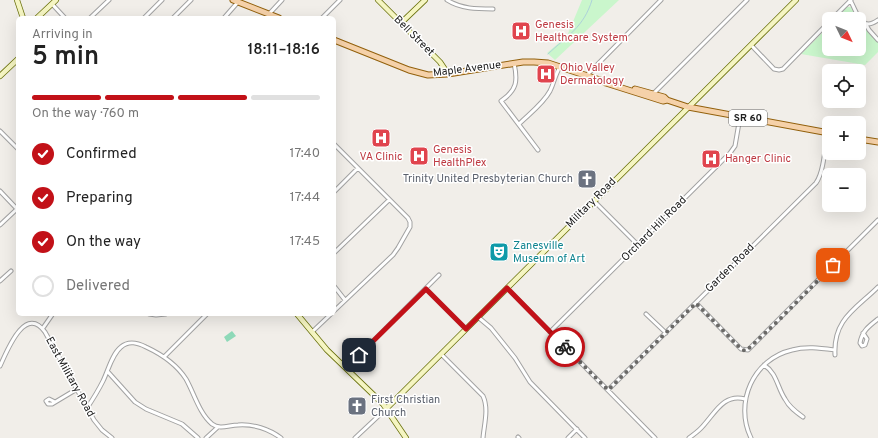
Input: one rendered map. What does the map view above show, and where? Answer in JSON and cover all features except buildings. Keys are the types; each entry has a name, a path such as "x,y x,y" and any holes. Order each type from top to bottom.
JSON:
{"main road":[{"path":"233,0 274,16"},
{"name":"Maple Avenue","path":"336,41 409,70 435,75 514,63 534,62 554,65 664,97 667,100 688,107 822,132"},
{"name":"Maple Avenue","path":"603,80 606,83 643,95 663,101 667,100"},
{"path":"866,140 878,142"}],"street":[{"path":"17,0 22,16"},
{"path":"40,16 56,0"},
{"path":"92,16 109,0"},
{"path":"146,16 162,0"},
{"path":"175,16 191,0"},
{"path":"269,14 282,0"},
{"path":"324,16 340,0"},
{"name":"Bell Street","path":"378,0 442,64 448,74"},
{"path":"401,23 425,0"},
{"path":"448,0 453,4 471,9 492,9"},
{"path":"587,75 661,0"},
{"path":"652,94 747,0"},
{"name":"Military Road","path":"387,408 796,0"},
{"path":"839,12 850,0 855,12"},
{"path":"226,16 238,2"},
{"path":"52,4 63,16"},
{"path":"866,23 872,23 878,20"},
{"path":"866,25 878,40"},
{"path":"751,45 774,69 783,69 822,29"},
{"path":"0,76 16,61"},
{"path":"514,63 517,79 515,85 510,94 501,101 538,150"},
{"path":"435,75 441,69 442,64"},
{"path":"554,65 556,73"},
{"path":"519,124 546,96 560,67"},
{"name":"Orchard Hill Road","path":"550,332 732,152 735,146 740,117"},
{"path":"0,131 16,148"},
{"path":"336,146 408,218 410,223 410,227 396,251 336,309"},
{"name":"Garden Road","path":"608,390 816,183 823,160"},
{"path":"336,190 358,168"},
{"path":"0,191 16,208"},
{"path":"336,251 389,200"},
{"path":"594,201 638,245"},
{"path":"0,225 16,212"},
{"path":"696,303 741,349 746,351 783,316 878,220"},
{"path":"0,281 11,271"},
{"path":"346,368 439,275"},
{"path":"835,355 838,332 846,316 878,287"},
{"path":"507,288 655,438"},
{"path":"336,289 345,300"},
{"path":"426,289 466,329"},
{"path":"646,314 666,333"},
{"path":"43,328 51,316"},
{"path":"164,357 205,316"},
{"path":"298,316 311,333 327,350 387,408 406,438"},
{"path":"311,333 329,316"},
{"path":"478,317 492,330 515,358 530,382 585,438"},
{"path":"863,332 878,319"},
{"name":"East Military Road","path":"0,366 14,339 22,328 28,324 34,324 43,328 87,408 98,425 112,438"},
{"path":"87,408 97,393 117,351 123,345 136,343 164,357 183,375 207,418 213,424 218,427 247,425 269,431 281,438"},
{"path":"751,438 745,422 745,399 753,378 764,365 777,355 793,349 810,348 835,350"},
{"path":"441,354 483,396 486,411 483,438"},
{"path":"764,365 775,376 785,400 794,410 803,416"},
{"path":"108,372 136,402 146,409 182,424 198,438"},
{"path":"56,402 77,389"},
{"path":"689,438 703,427 723,403 737,398 745,399"},
{"path":"356,438 387,408"},
{"path":"206,438 218,427"},
{"path":"568,438 577,429"}],"green space":[{"path":"582,0 619,0 555,60 547,53 567,36"},
{"path":"847,7 851,7 854,12 842,12"},
{"path":"866,29 878,42 878,52 866,64 801,54 822,33 822,56 866,56"},
{"path":"232,331 236,336 227,342 224,337"}],"waterway":[{"path":"548,54 580,24 589,9 592,0"}],"way so far":[{"path":"565,347 608,390 696,303 741,349 746,351 833,265"}],"place":[{"name":"Genesis Healthcare System","path":"521,31"},
{"name":"Ohio Valley Dermatology","path":"546,74"},
{"name":"VA Clinic","path":"381,138"},
{"name":"Genesis HealthPlex","path":"419,156"},
{"name":"Hanger Clinic","path":"711,159"},
{"name":"Trinity United Presbyterian Church","path":"587,179"},
{"name":"Zanesville Museum of Art","path":"499,252"},
{"name":"First Christian Church","path":"357,406"}],"route":[{"path":"359,355 426,289 466,329 507,288 565,347"}]}
